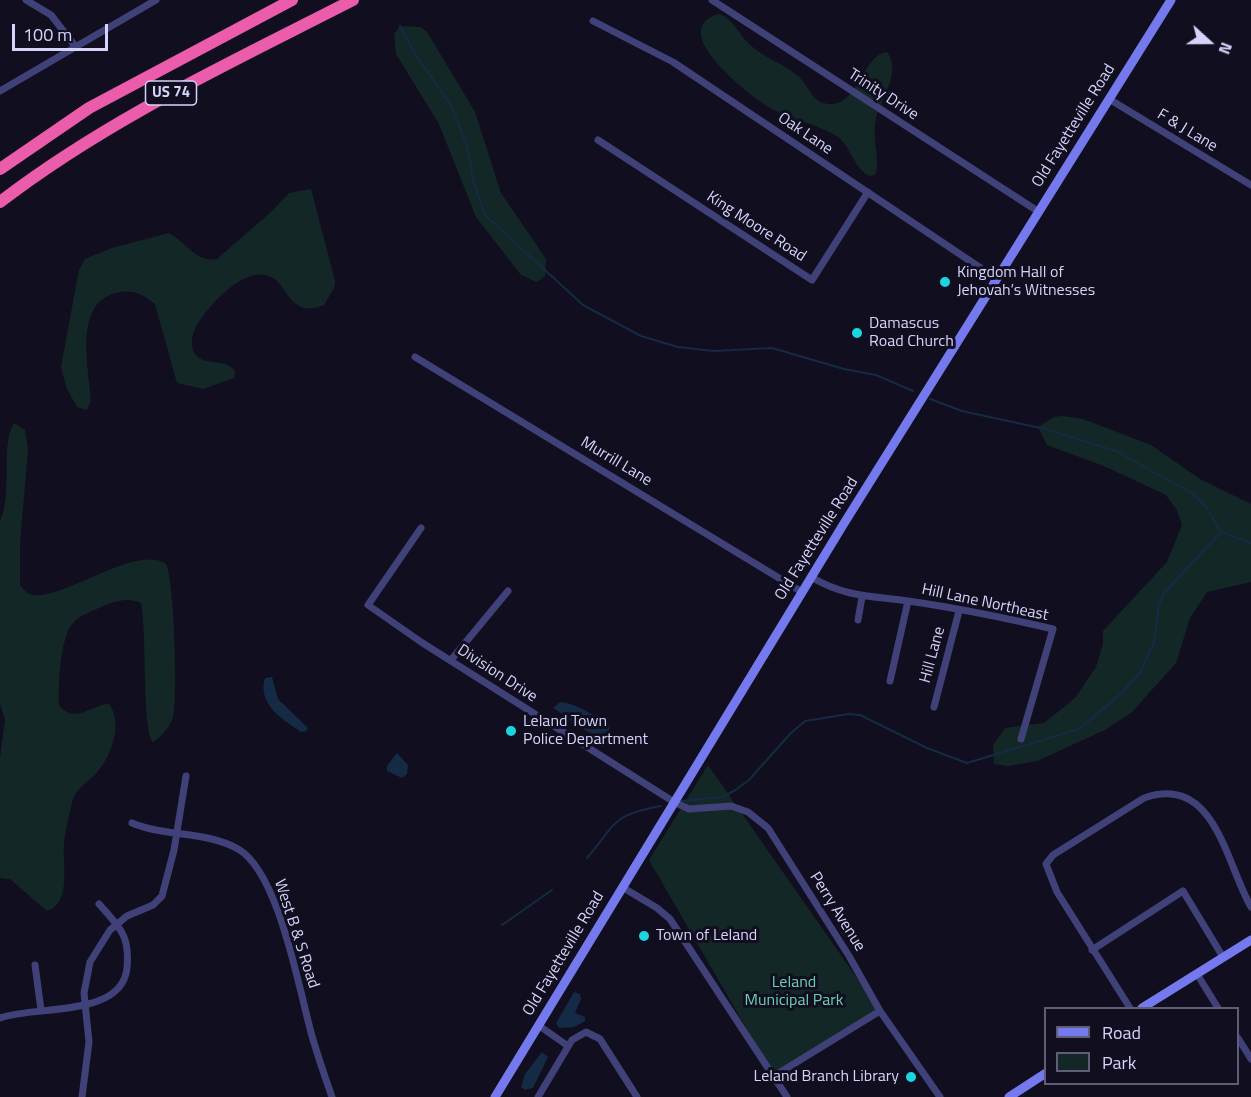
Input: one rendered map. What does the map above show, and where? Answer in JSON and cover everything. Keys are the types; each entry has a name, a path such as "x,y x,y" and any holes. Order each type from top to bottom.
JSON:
{"highway":[{"name":"US 74","path":"0,169 41,139 156,70 292,0"},
{"name":"US 74","path":"0,202 72,151 137,111 353,0"},
{"path":"0,163 41,139"}],"street":[{"path":"26,0 51,15 75,46"},
{"path":"0,91 156,0"},
{"name":"Trinity Drive","path":"712,0 1039,212"},
{"name":"Old Fayetteville Road","path":"495,1097 811,577 1171,0"},
{"name":"Oak Lane","path":"593,21 674,62 997,279"},
{"name":"F & J Lane","path":"1108,99 1251,185"},
{"name":"King Moore Road","path":"598,140 812,280 868,192"},
{"name":"Murrill Lane","path":"415,357 802,592"},
{"name":"Division Drive","path":"421,528 368,605 674,801"},
{"path":"811,577 828,587 862,597 858,620"},
{"path":"451,660 508,591"},
{"name":"Hill Lane Northeast","path":"862,597 908,601 1053,629 1021,739"},
{"name":"Hill Lane Northeast","path":"890,681 908,601"},
{"name":"Hill Lane","path":"933,707 959,611"},
{"path":"82,1097 89,1042 85,982 90,962 104,937 116,924 134,912 153,904 162,896 176,836 186,776"},
{"path":"1129,1007 1057,892 1046,864 1053,855 1129,806 1155,794 1172,794 1202,808 1224,843 1239,887 1251,907"},
{"name":"Perry Avenue","path":"674,801 689,809 730,806 748,812 768,828 849,956 880,1011 940,1097"},
{"name":"West B & S Road","path":"132,823 176,836 229,844 240,850 258,868 284,929 332,1097"},
{"path":"622,887 657,908 670,919 788,1097"},
{"path":"1092,950 1183,891 1223,957"},
{"path":"0,1018 85,1005 108,998 117,990 125,979 128,947 116,924 99,904"},
{"path":"1144,1007 1251,940"},
{"path":"36,965 41,1010"},
{"path":"1197,974 1217,1007"},
{"path":"774,1076 880,1011"},
{"path":"538,1025 568,1046"},
{"path":"538,1097 568,1046 581,1033 596,1035 637,1097"},
{"path":"1239,1040 1251,1059"},
{"path":"1009,1097 1044,1074"}],"green space":[{"path":"720,14 729,20 755,49 799,77 815,98 823,103 835,104 844,100 878,55 887,52 892,68 889,85 876,118 876,174 870,176 864,173 845,144 835,135 772,109 740,85 716,62 702,40 701,30 705,21"},
{"path":"400,26 421,27 427,32 475,112 501,193 546,259 545,276 537,282 521,275 476,217 439,124 396,54 394,34"},
{"path":"311,189 335,281 334,288 324,305 311,308 301,307 292,300 277,281 268,276 248,277 238,282 219,297 205,313 193,335 192,345 196,356 207,361 226,364 235,372 234,378 203,389 177,383 155,304 137,293 116,293 102,299 94,309 89,323 87,355 91,401 87,410 77,407 67,389 61,367 79,270 85,259 112,248 169,233 197,255 217,259 270,213 289,193"},
{"path":"1054,417 1083,419 1151,445 1200,479 1251,504 1251,582 1207,592 1190,618 1176,663 1132,712 1105,730 1037,761 1008,766 994,764 993,745 1005,728 1044,723 1075,698 1096,667 1103,644 1103,631 1167,562 1182,525 1177,510 1166,495 1104,466 1047,445 1038,427"},
{"path":"14,423 25,430 28,450 20,542 20,585 27,593 39,595 56,592 116,567 135,561 152,560 166,564 173,615 175,688 173,717 170,725 153,742 147,720 141,603 126,600 116,602 86,614 73,623 65,639 61,662 59,705 65,711 77,714 109,704 113,711 115,729 108,756 74,798 65,839 63,891 55,907 47,911 10,879 0,878 0,758 5,720 0,703 0,521 6,498 8,444"},
{"name":"Leland Municipal Park","path":"708,765 880,1011 774,1076 649,860"}],"water":[{"path":"272,677 278,699 308,728 306,731 301,732 286,722 268,703 263,687 265,678"},
{"path":"560,702 579,707 610,726 607,737 587,731 553,708"},
{"path":"397,753 408,765 407,774 402,778 387,771 387,766"},
{"path":"574,992 580,994 581,999 575,1013 585,1017 585,1021 574,1027 559,1028 556,1023"},
{"path":"542,1052 548,1057 533,1088 525,1090 521,1087 525,1074"}],"waterway":[{"path":"400,26 415,54 451,105 467,146 474,184 485,215 583,305 641,336 678,347 714,351 772,348 844,369 876,375 913,391"},
{"path":"930,399 962,411 1045,429 1116,451 1195,495 1206,507 1221,532 1251,543"},
{"path":"682,801 722,797 734,791 749,780 790,734 805,721 849,714 860,715 927,748 967,763 1079,729 1123,692 1141,671 1154,642 1159,605 1164,593 1221,532"},
{"path":"587,858 616,822 633,813 661,806"},
{"path":"502,925 552,890"}],"place":[{"name":"Kingdom Hall of Jehovah’s Witnesses","path":"945,282"},
{"name":"Damascus Road Church","path":"857,333"},
{"name":"Leland Town Police Department","path":"511,731"},
{"name":"Town of Leland","path":"644,936"},
{"name":"Leland Branch Library","path":"911,1077"}]}
